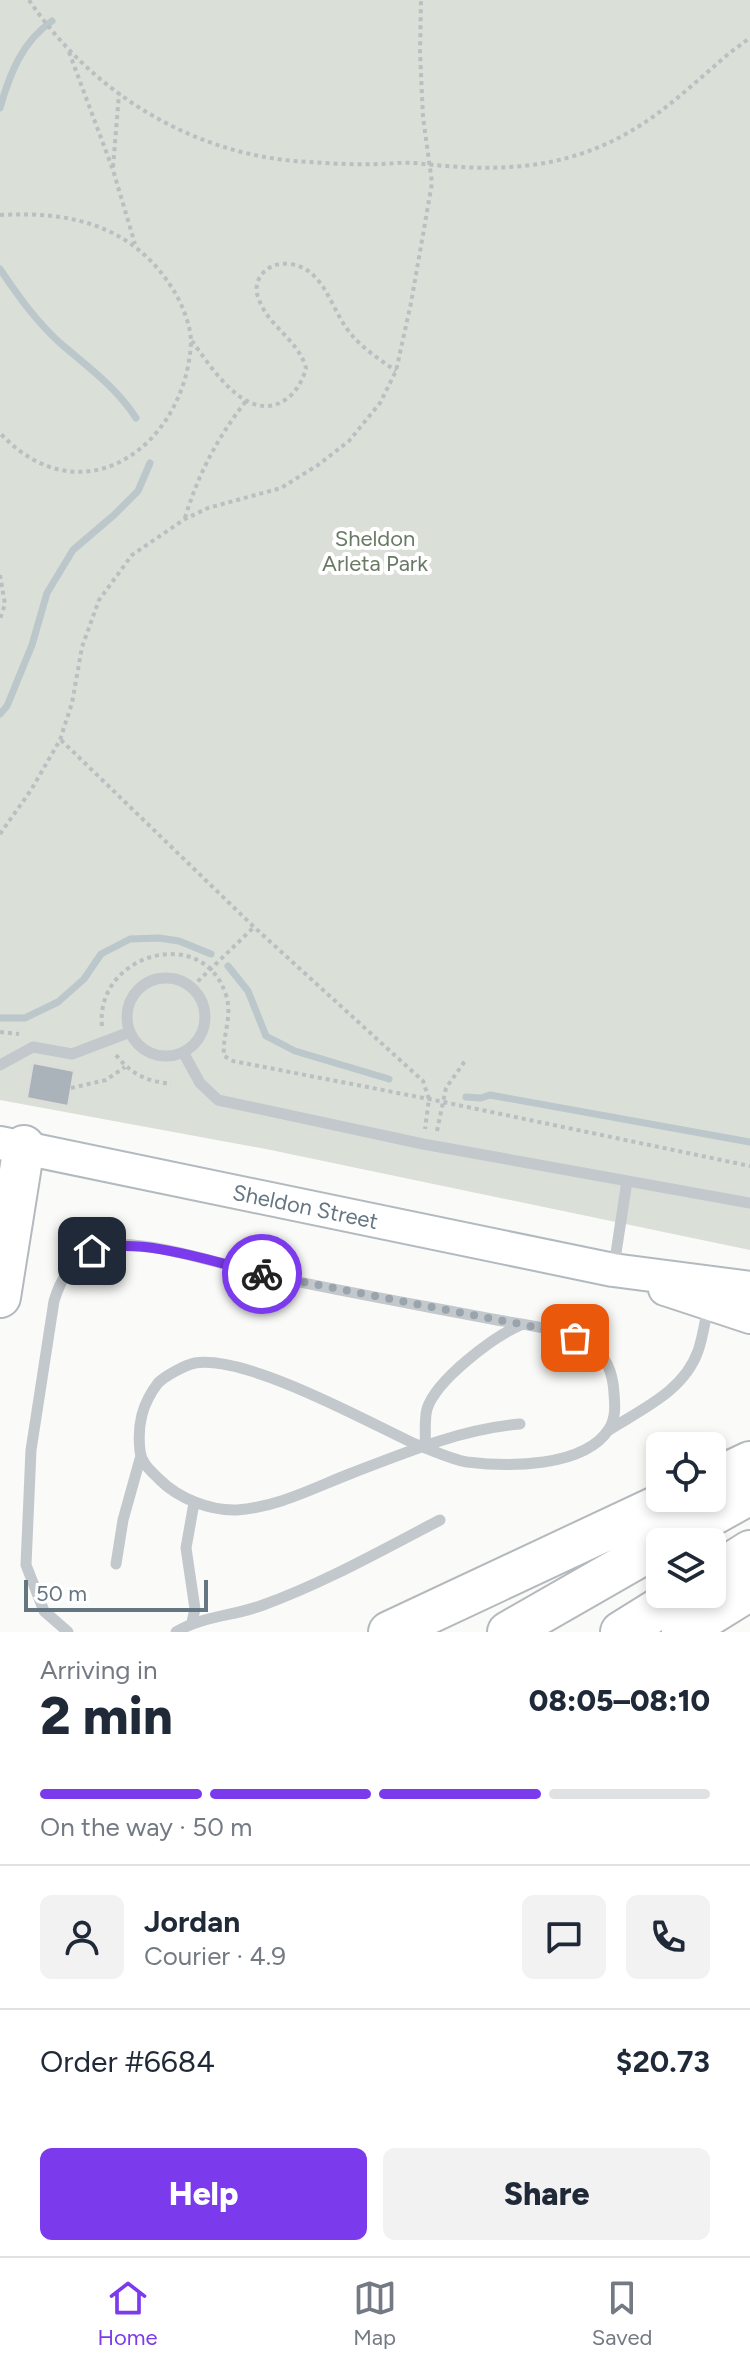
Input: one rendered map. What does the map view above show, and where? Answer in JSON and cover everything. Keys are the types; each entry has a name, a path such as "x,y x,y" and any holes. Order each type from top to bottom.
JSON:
{"highway":[{"path":"0,1297 12,1144"},
{"path":"726,1473 750,1462"},
{"path":"689,1528 750,1494"},
{"path":"389,1632 646,1512"},
{"path":"726,1566 750,1551"},
{"path":"508,1632 646,1552"},
{"path":"682,1632 750,1590"},
{"path":"621,1632 660,1608"}],"main road":[{"name":"Sheldon Street","path":"12,1144 613,1270 750,1288"},
{"name":"Sheldon Street","path":"613,1270 750,1317"}],"lane":[{"path":"169,977 192,987 200,998 205,1022 193,1045 183,1052 170,1055 157,1055 145,1050 130,1032 126,1017 128,1004 135,992 156,978 169,977"},
{"path":"0,1065 33,1047 72,1054 130,1032"},
{"path":"183,1052 200,1083 218,1100 429,1145 750,1203"},
{"path":"613,1270 627,1181"},
{"path":"68,1632 44,1611 26,1565 31,1450 48,1327 61,1279 73,1263 92,1251 109,1245 134,1246 201,1258 271,1276 575,1338 593,1347 606,1362 612,1376 614,1416 608,1430"},
{"path":"116,1564 123,1520 140,1459 138,1429 145,1403 161,1380 194,1363 226,1365 263,1375 425,1448 464,1461 526,1465 549,1463 594,1443 608,1430 678,1384 690,1369 698,1350 709,1304"},
{"path":"425,1448 426,1411 431,1400 470,1358 498,1336 522,1325"},
{"path":"140,1459 163,1483 194,1503 234,1510 280,1503 351,1473 455,1436 490,1427 520,1424"},
{"path":"192,1622 195,1609 186,1548 194,1503"},
{"path":"176,1632 192,1622 262,1605 366,1559 440,1520"}],"path":[{"path":"29,0 68,49 119,94 150,116 180,131 250,156 321,163 413,163 493,168 566,158 645,124 750,37"},
{"path":"0,834 31,790 60,740 72,703 82,647 99,600 132,555 185,519 208,508 281,488 349,441 380,403 396,371 432,183 423,117 421,0"},
{"path":"68,49 113,170 135,245"},
{"path":"113,170 119,94"},
{"path":"0,215 58,216 90,223 135,245 160,269 177,296 191,339 213,369 246,401 271,405 283,401 292,394 304,375 303,358 270,320 258,297 256,285 261,275 280,263 296,265 314,275 364,348 396,371"},
{"path":"0,433 14,448 39,465 65,473 94,473 123,460 147,444 179,401 191,339"},
{"path":"185,519 200,472 246,401"},
{"path":"0,575 5,604 0,619"},
{"path":"60,740 254,927 423,1081 429,1099 429,1145"},
{"path":"192,987 254,927"},
{"path":"171,1084 141,1078 125,1067 106,1041 101,1019 116,979 127,968 149,957 174,954 197,960 212,969 220,979 230,1008 224,1056 258,1067 442,1101 750,1166"},
{"path":"429,1145 446,1088 465,1061"},
{"path":"71,1088 106,1080 125,1067"}],"green space":[{"name":"Sheldon Arleta Park","path":"0,0 750,0 750,1250 266,1149 0,1100"}],"building":[{"path":"33,1063 74,1071 68,1106 27,1098"}],"waterway":[{"path":"0,108 18,59 52,21"},
{"path":"0,269 43,326 111,387 136,418"},
{"path":"0,714 7,706 32,645 47,593 73,550 138,491 150,463"},
{"path":"0,1018 25,1018 58,1002 84,979 101,954 130,939 179,941 211,954"},
{"path":"228,966 248,991 266,1036 295,1051 389,1079"},
{"path":"466,1097 490,1095 750,1142"}],"way so far":[{"path":"262,1274 530,1326 575,1338"}],"route":[{"path":"92,1251 109,1245 134,1246 201,1258 262,1274"}]}
